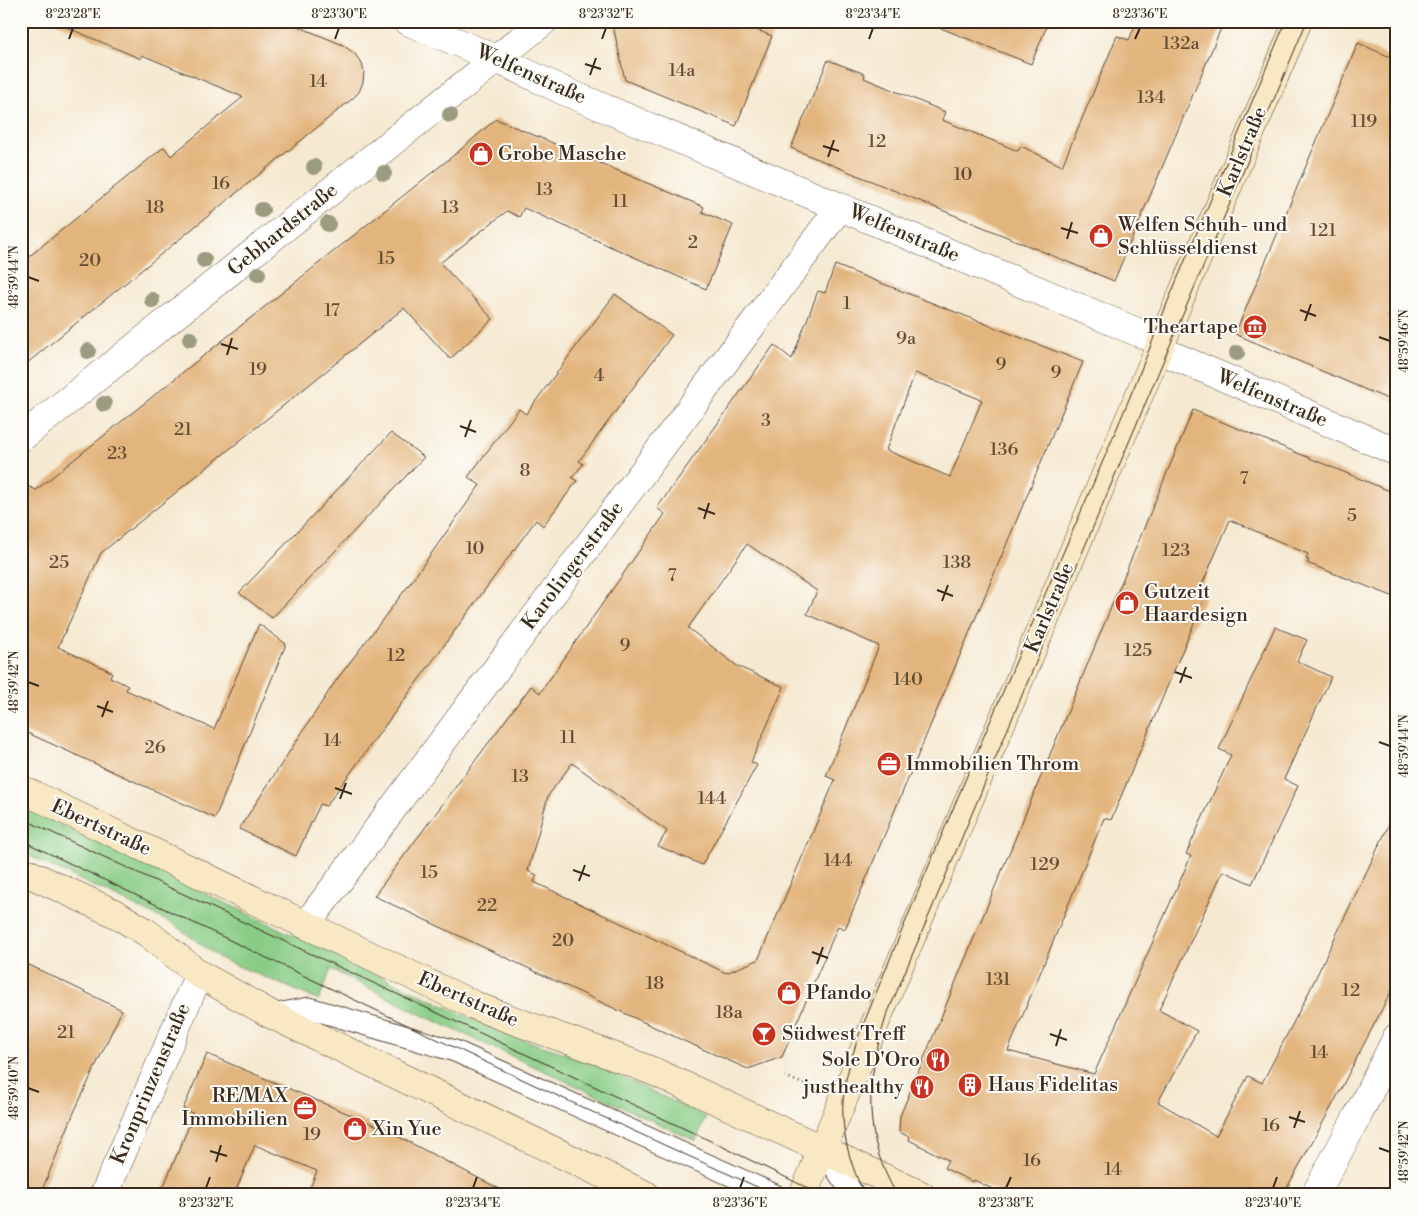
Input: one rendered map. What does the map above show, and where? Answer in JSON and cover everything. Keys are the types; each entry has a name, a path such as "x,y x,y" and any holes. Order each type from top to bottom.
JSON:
{"main road":[{"name":"Karlstraße","path":"802,1195 1298,21"},
{"name":"Ebertstraße","path":"21,790 474,1005 516,1023 623,1059 732,1107 921,1195"},
{"path":"21,870 114,913 146,932 199,974 272,1015 646,1195"}],"street":[{"name":"Welfenstraße","path":"407,21 497,59 564,91 1154,339 1167,353 1397,452"},
{"name":"Gebhardstraße","path":"21,438 544,21"},
{"name":"Karolingerstraße","path":"306,925 840,207"},
{"name":"Kronprinzenstraße","path":"104,1195 199,974"},
{"path":"1315,1195 1397,1037"}],"lane":[{"path":"272,1015 309,1008 455,1050 775,1195"},
{"path":"822,1149 854,1195"}],"green space":[{"path":"21,806 505,1034 562,1052 609,1071 706,1117 696,1141 420,1014 331,969 319,1000 221,959 173,924 21,852"}],"building":[{"path":"52,21 285,21 343,45 355,54 362,64 364,72 359,92 352,99 21,368 21,263 164,147 171,156 243,97 142,55 141,59"},
{"path":"612,21 734,21 772,36 736,126 625,80"},
{"path":"929,21 1049,21 1031,64 928,23"},
{"path":"1137,21 1224,21 1114,281 791,148 828,60 865,74 864,78 945,112 942,120 1018,151 1021,146 1062,166 1117,36 1129,40"},
{"path":"1358,43 1397,60 1397,295 1388,317 1397,321 1397,403 1235,334"},
{"path":"496,119 704,207 702,212 733,225 706,289 524,208 519,217 507,211 440,263 493,319 450,359 404,308 101,553 58,647 112,672 110,677 128,686 126,690 214,729 259,624 286,644 215,818 21,730 21,483 36,490 459,151"},
{"path":"835,265 1083,362 845,929 838,926 782,1057 748,1069 374,896 531,686 540,693 665,514 657,508 774,345 792,359 818,291 825,293","holes":["915,373 982,400 950,477 886,450","747,544 817,591 807,614 879,646 826,776 835,780 758,960 726,973 534,882 537,875 528,871 548,796 572,763 667,831 658,846 702,865 757,765 751,762 784,687 737,666 688,628"]},
{"path":"615,294 672,335 579,461 583,464 572,478 577,481 543,526 536,520 326,806 320,804 296,856 239,829 335,682 411,582 480,485 468,477 519,409 526,414"},
{"path":"1193,410 1397,494 1397,598 1307,563 1309,560 1306,559 1308,554 1230,520 1198,594 1205,597 1111,820 1104,818 1008,1051 1094,1074 1191,856 1186,854 1231,755 1219,749 1275,627 1307,640 1297,661 1331,677 1284,779 1298,786 1252,884 1223,871 1159,1010 1197,1031 1158,1102 1216,1136 1248,1076 1262,1083 1305,1000 1397,808 1397,980 1332,1106 1283,1195 1005,1195 944,1168 948,1160 909,1140 910,1137 899,1132 900,1116"},
{"path":"391,433 424,457 272,618 239,593"},
{"path":"21,961 122,1010 75,1110 40,1195 21,1195"},
{"path":"207,1054 382,1128 511,1195 307,1195 317,1171 255,1145 234,1195 160,1195 194,1114 183,1109"}],"tram line":[{"path":"865,1195 855,1173 848,1150 843,1114 847,1076 859,1035 902,929 1121,420 1168,301 1286,21"},
{"path":"897,1195 878,1151 871,1108 871,1085 874,1063 886,1017 1307,21"},
{"path":"21,818 822,1195"},
{"path":"21,840 491,1065 775,1195"}],"place":[{"name":"Grobe Masche","path":"481,154"},
{"name":"Welfen Schuh- und Schlüsseldienst","path":"1101,236"},
{"name":"Theartape","path":"1255,327"},
{"name":"Gutzeit Haardesign","path":"1127,603"},
{"name":"Immobilien Throm","path":"889,764"},
{"name":"Pfando","path":"789,993"},
{"name":"Südwest Treff","path":"764,1034"},
{"name":"Sole D'Oro","path":"938,1060"},
{"name":"Haus Fidelitas","path":"970,1085"},
{"name":"justhealthy","path":"922,1087"},
{"name":"RE/MAX Immobilien","path":"305,1108"},
{"name":"Xin Yue","path":"355,1129"}]}
